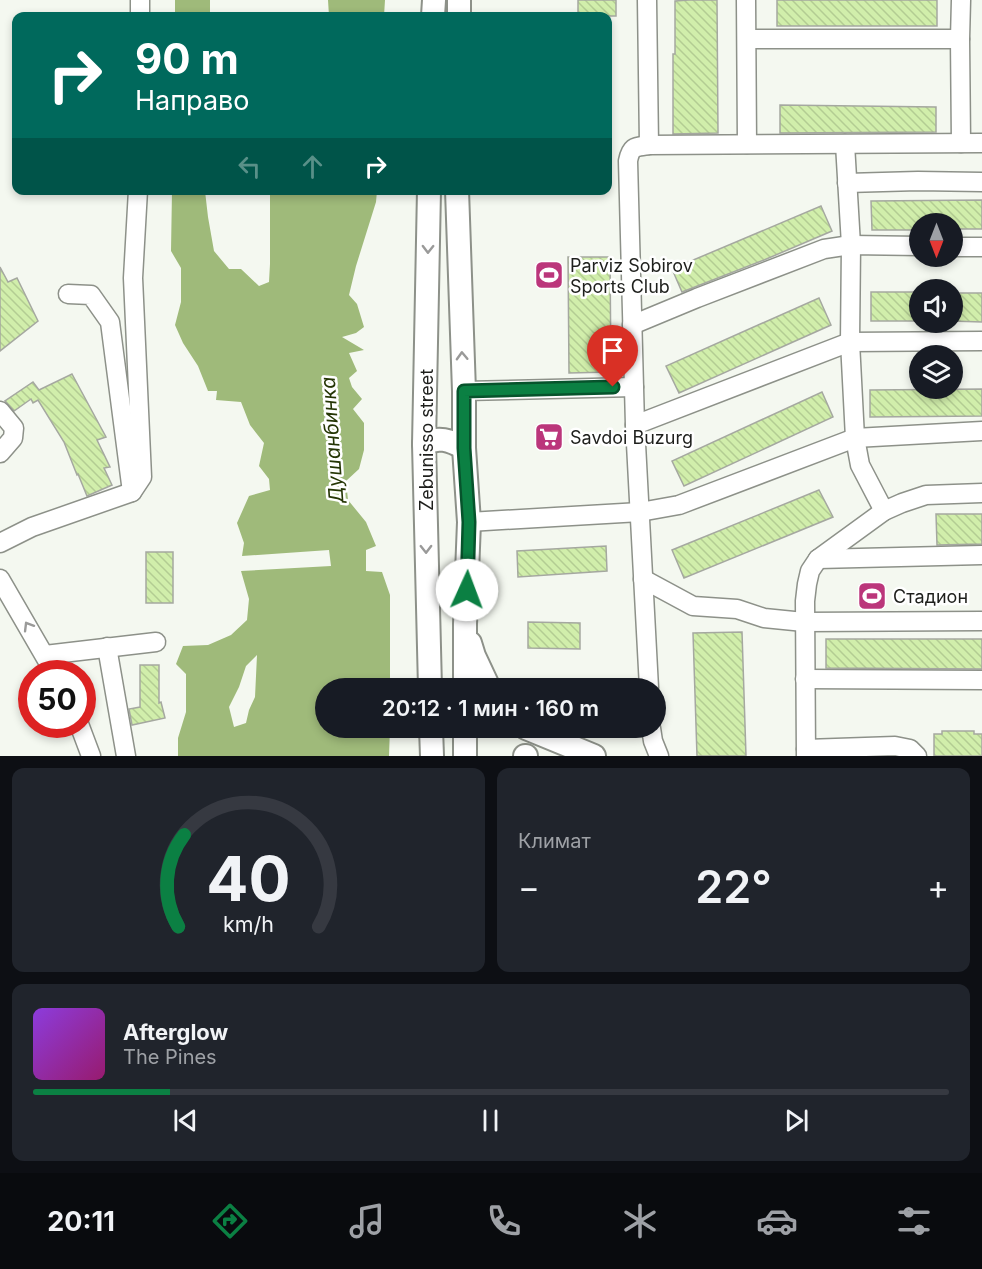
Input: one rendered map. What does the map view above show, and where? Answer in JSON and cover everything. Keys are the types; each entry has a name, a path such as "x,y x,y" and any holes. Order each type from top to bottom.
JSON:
{"main road":[{"name":"Zebunisso street","path":"429,195 424,444 430,678"},
{"name":"Zebunisso street","path":"457,195 464,448 469,522 465,678"},
{"path":"424,444 442,439 464,448"},
{"path":"465,624 474,656 484,678"},
{"path":"431,738 432,754"},
{"path":"465,738 465,756"},
{"path":"550,738 594,756"}],"street":[{"path":"647,0 649,146"},
{"path":"746,0 747,144"},
{"path":"961,0 961,143"},
{"path":"747,39 960,39"},
{"path":"648,678 632,325 628,161 632,149 649,146 747,144 982,142"},
{"path":"845,144 851,245 850,342 855,438 860,465 884,512"},
{"path":"848,183 982,182"},
{"path":"0,543 32,527 132,492 142,477 133,278 138,195"},
{"path":"632,325 824,249 851,245 909,246"},
{"path":"963,247 982,247"},
{"path":"68,294 91,295 110,322 132,492"},
{"path":"636,425 850,342 982,341"},
{"path":"464,391 634,387"},
{"path":"0,411 14,428 13,438 0,453"},
{"path":"469,522 639,512 679,505 855,438 982,431"},
{"path":"917,756 910,749 895,746 806,752 804,622 807,584 810,572 818,559 884,512 926,495 982,493"},
{"path":"818,559 982,555"},
{"path":"0,579 48,660"},
{"path":"643,579 693,606 737,609 764,618 804,622 982,621"},
{"path":"45,654 156,642"},
{"path":"108,647 126,756"},
{"path":"805,679 982,680"},
{"path":"84,738 91,756"},
{"path":"653,738 659,756"}],"water":[{"path":"175,0 210,0 210,12 175,12"},
{"path":"328,0 385,0 384,12 329,12"},
{"name":"Душанбинка","path":"172,195 205,195 214,251 229,269 241,269 259,286 269,282 270,195 377,195 349,295 357,304 364,327 356,333 342,337 364,350 349,353 357,371 349,378 352,387 362,399 353,409 364,423 364,450 359,469 346,481 348,500 366,522 376,546 366,550 366,571 382,572 390,595 390,678 315,678 315,738 390,738 389,756 178,756 178,738 186,712 186,674 176,664 183,646 208,645 231,635 247,620 249,599 241,571 331,566 329,550 242,556 244,543 237,523 249,496 270,490 269,479 259,466 264,443 250,425 241,402 216,400 217,391 208,391 198,366 183,343 175,325 181,302 181,268 171,251","holes":["257,655 255,697 246,723 234,727 229,707 246,666"]}],"building":[{"path":"578,0 616,0 616,16 612,16 612,12 578,12"},
{"path":"717,0 718,133 673,134 675,1"},
{"path":"777,0 937,0 937,26 777,26"},
{"path":"780,105 936,107 936,132 780,133"},
{"path":"982,200 982,229 963,229 963,213 909,213 909,230 872,230 871,201"},
{"path":"821,206 832,231 682,292 672,269"},
{"path":"568,257 610,257 611,372 569,373"},
{"path":"0,267 8,282 17,278 38,321 0,351"},
{"path":"871,292 909,292 909,321 871,321"},
{"path":"963,293 982,293 982,322 963,321"},
{"path":"819,298 831,325 679,393 666,366"},
{"path":"72,374 106,437 97,440 110,467 104,468 112,485 87,496 64,442 38,400 33,403 31,399 14,411 5,401 33,382 39,390"},
{"path":"963,389 982,389 982,416 870,417 870,390 909,390 909,399 963,399"},
{"path":"822,392 833,417 684,486 672,461"},
{"path":"819,490 833,517 684,578 672,550"},
{"path":"936,514 982,514 982,544 937,545"},
{"path":"606,546 607,571 518,577 517,551"},
{"path":"146,552 173,552 173,603 146,603"},
{"path":"528,622 580,623 580,649 528,648"},
{"path":"742,632 746,756 697,756 693,633"},
{"path":"826,639 982,639 982,669 826,668"},
{"path":"140,665 159,665 159,703 161,702 165,718 132,725 129,709 140,707"},
{"path":"942,731 974,731 974,734 982,734 982,756 934,756 934,734 942,734"}],"place":[{"name":"Parviz Sobirov Sports Club","path":"549,275"},
{"name":"Savdoi Buzurg","path":"549,437"},
{"name":"Стадион","path":"872,596"}],"route":[{"path":"467,590 469,522 464,448 464,391 613,387"}]}
